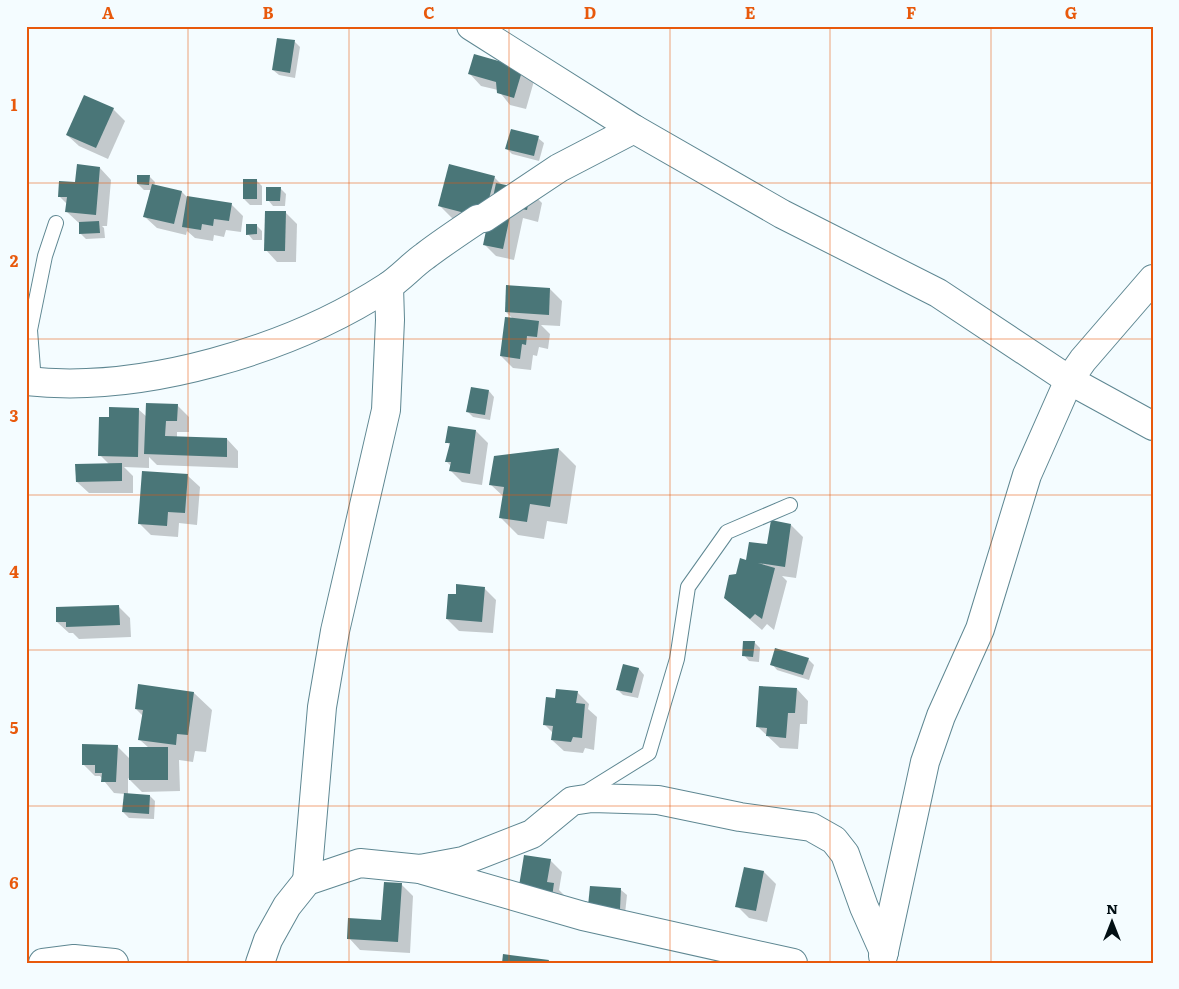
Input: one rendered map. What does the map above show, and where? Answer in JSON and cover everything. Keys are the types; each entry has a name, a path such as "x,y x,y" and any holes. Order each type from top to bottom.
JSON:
{"street":[{"path":"471,26 634,130 782,214 938,293 1069,380 1153,426"},
{"path":"30,382 57,384 110,381 175,371 224,360 283,341 338,316 388,286 424,256 478,219 484,218 559,168 634,130"},
{"path":"883,957 925,762 941,716 980,629 1027,475 1069,380 1083,360 1153,279"},
{"path":"260,963 268,940 282,914 307,881 322,707 335,631 386,410 390,320 388,286"},
{"path":"420,869 463,861 532,834 572,801 592,798 658,800 740,817 811,827 834,840 845,854 883,957"},
{"path":"307,881 360,863 420,869 583,916 793,963"},
{"path":"43,963 74,959 114,963"}],"lane":[{"path":"30,382 30,330 45,256 56,223"},
{"path":"572,801 649,753 677,659 688,587 727,532 790,505"}],"building":[{"path":"277,38 295,40 290,73 272,70"},
{"path":"474,54 523,68 514,98 497,93 496,82 468,74"},
{"path":"84,95 114,108 96,148 66,135"},
{"path":"511,129 539,136 534,156 505,149"},
{"path":"77,164 100,167 96,215 65,212 67,197 58,197 59,181 75,182"},
{"path":"449,164 495,176 484,218 438,206"},
{"path":"137,175 150,175 149,185 137,184"},
{"path":"243,179 257,179 257,199 243,199"},
{"path":"496,183 531,190 527,210 512,207 503,249 483,245"},
{"path":"152,184 182,191 174,224 143,217"},
{"path":"266,187 281,187 280,201 266,201"},
{"path":"187,196 232,203 229,221 214,219 213,226 202,224 201,230 182,227"},
{"path":"265,211 286,211 285,251 264,251"},
{"path":"99,221 100,233 79,234 79,222"},
{"path":"246,224 257,224 257,234 246,235"},
{"path":"506,285 550,288 549,315 505,312"},
{"path":"505,317 539,321 537,337 527,336 526,345 522,344 520,359 500,356"},
{"path":"471,387 489,390 485,415 466,412"},
{"path":"146,403 178,404 177,421 166,421 165,436 227,438 227,457 144,454"},
{"path":"109,407 139,408 138,457 98,456 99,417 109,417"},
{"path":"448,426 476,430 470,474 449,471 451,462 445,462 450,443 445,443"},
{"path":"559,448 550,507 530,504 527,522 499,518 504,487 489,485 494,456"},
{"path":"122,463 122,481 76,482 75,464"},
{"path":"142,471 188,474 185,513 168,512 167,526 138,524"},
{"path":"771,520 791,524 785,567 758,563 775,568 762,619 755,614 750,619 724,598 729,575 736,574 740,558 746,560 749,542 767,544"},
{"path":"456,584 485,587 482,622 446,619 448,594 456,594"},
{"path":"119,605 120,625 66,627 66,622 56,622 56,607"},
{"path":"743,641 755,641 753,657 742,656"},
{"path":"775,648 809,658 803,675 770,665"},
{"path":"623,664 639,668 632,693 616,690"},
{"path":"138,684 194,692 188,735 177,734 176,745 138,740 143,710 135,709"},
{"path":"759,686 797,688 795,713 788,713 786,738 766,736 767,728 756,727"},
{"path":"556,689 578,691 576,703 585,704 582,738 573,737 571,742 551,740 553,726 543,725 546,697 555,698"},
{"path":"82,744 118,745 116,782 101,782 102,773 95,773 95,765 82,765"},
{"path":"129,747 168,747 168,780 129,780"},
{"path":"124,793 150,795 149,814 122,812"},
{"path":"524,855 551,859 547,882 554,883 552,897 518,892"},
{"path":"744,867 764,871 756,911 735,907"},
{"path":"384,882 402,883 398,942 347,939 348,918 381,920"},
{"path":"590,886 621,888 620,909 588,906"},
{"path":"503,954 549,960 548,963 502,963"}]}
